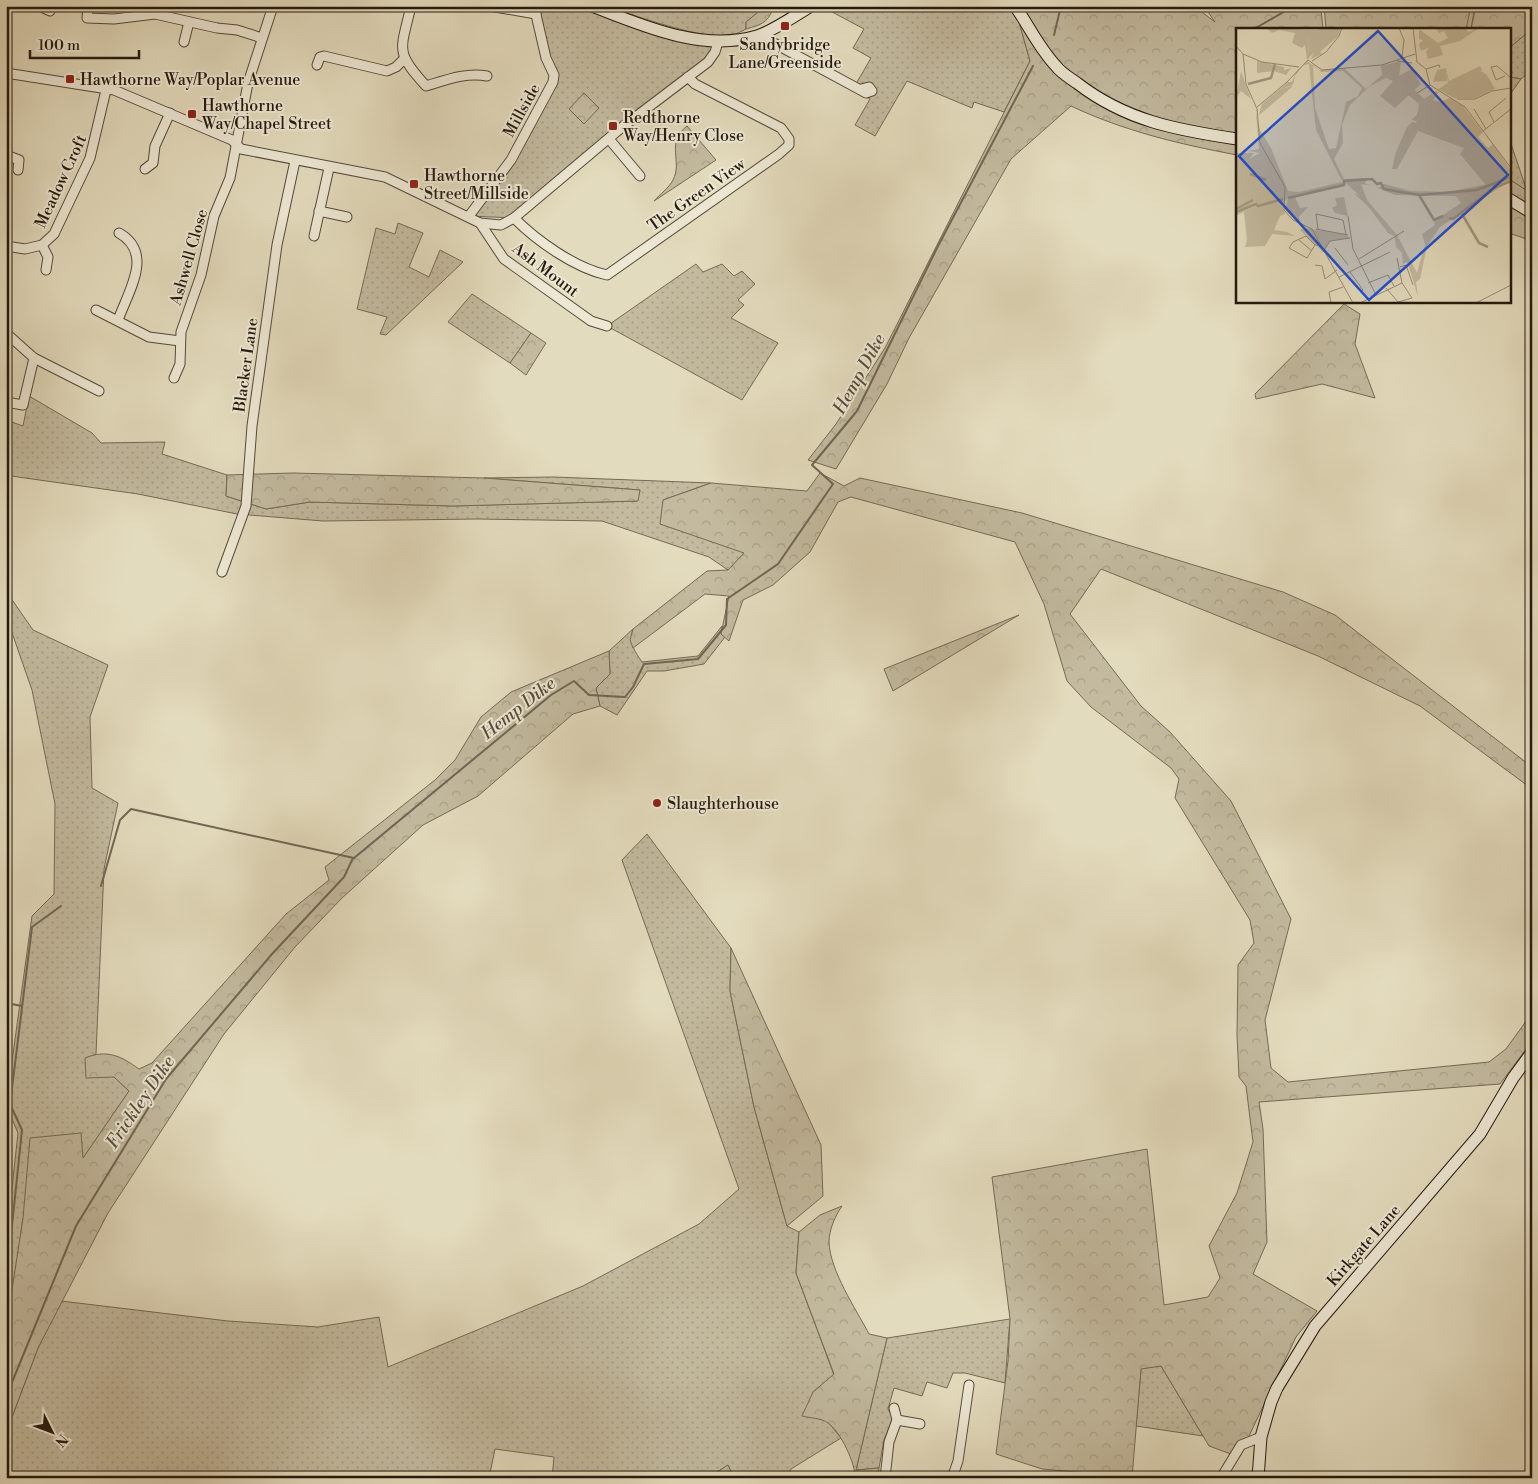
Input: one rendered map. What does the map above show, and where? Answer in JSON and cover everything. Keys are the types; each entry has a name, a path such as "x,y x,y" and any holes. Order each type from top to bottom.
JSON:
{"street":[{"path":"39,6 50,11"},
{"path":"88,6 87,18 114,19 155,14 237,30 262,38"},
{"name":"Ashwell Close","path":"174,378 180,364 181,332 201,275 214,216 230,178 248,83 273,6"},
{"path":"411,6 401,49 404,59 426,86 463,76 477,74 487,76"},
{"path":"489,6 535,10"},
{"path":"592,6 646,27 718,42 759,35 811,6"},
{"path":"1015,6 1042,49 1057,68 1096,98 1136,117 1165,126 1236,139"},
{"name":"Millside","path":"469,216 511,160 553,83 554,75 546,58 535,10"},
{"path":"184,42 190,22"},
{"path":"759,35 861,89"},
{"path":"6,73 114,90 232,140 241,149 329,168 385,177 469,216 480,223 501,225 514,218 609,139 712,58 718,42"},
{"path":"317,65 320,57 324,56 386,71 396,67 404,59"},
{"name":"The Green View","path":"514,218 538,239 591,271 607,275 786,149 790,139 782,128 695,84 688,77"},
{"name":"Meadow Croft","path":"6,246 25,248 42,245 54,234 90,158 106,90"},
{"path":"145,169 153,163 155,146 170,113"},
{"path":"609,139 640,176"},
{"path":"6,155 19,160 18,170"},
{"name":"Blacker Lane","path":"222,572 246,506 252,426 277,245 295,161"},
{"path":"314,236 329,168"},
{"path":"1510,200 1532,213"},
{"path":"319,210 347,216"},
{"name":"Ash Mount","path":"480,223 504,260 591,320 607,326"},
{"path":"118,233 130,239 134,245 138,265 118,320"},
{"path":"42,245 48,256 46,270"},
{"path":"96,310 149,337 180,341"},
{"path":"6,333 34,358 99,391"},
{"path":"6,402 23,405 34,358"},
{"name":"Kirkgate Lane","path":"1258,1478 1261,1437 1277,1388 1315,1326 1480,1134 1513,1078 1532,1052"},
{"path":"952,1478 958,1461 969,1385"},
{"path":"885,1478 889,1442 897,1420 894,1408"},
{"path":"897,1420 920,1424"},
{"path":"1222,1478 1241,1444 1261,1437"}],"green space":[{"path":"532,6 592,6 718,42 715,52 514,218 469,216 490,190 553,82"},
{"path":"608,6 759,6 757,13 746,22 746,29 734,35 720,36 670,27"},
{"path":"759,6 773,6 770,16 764,22 746,29 746,22 757,13"},
{"path":"821,6 1008,6 1019,22 1030,61 1004,112 974,102 972,108 907,81 875,136 855,125 870,99 853,89 871,58 853,48 864,29"},
{"path":"1027,6 1199,6 1202,12 1215,22 1204,6 1323,6 1321,9 1323,28 1236,28 1236,155 1152,136 1111,123 1071,106 1011,159 909,338 887,384 836,469 808,460 836,424 885,348 1030,61 1019,22"},
{"path":"1324,6 1471,6 1466,28 1326,28"},
{"path":"1469,6 1475,6 1471,28 1465,28"},
{"path":"1476,6 1532,6 1532,29 1510,47 1510,28 1471,28"},
{"path":"1532,29 1532,70 1521,79 1510,77 1510,47"},
{"path":"1510,77 1521,79 1510,95"},
{"path":"584,93 599,108 584,124 569,109"},
{"path":"687,126 716,160 654,201 673,180 676,173 677,139"},
{"path":"1510,141 1527,191 1510,180"},
{"path":"1510,180 1532,194 1532,241 1510,233"},
{"path":"398,223 423,233 409,267 429,277 440,250 463,262 386,335 380,334 387,317 357,309 376,228 395,234"},
{"path":"696,264 703,272 722,264 734,276 742,271 755,284 738,300 744,305 731,318 778,343 742,400 607,326"},
{"path":"472,294 531,333 510,363 448,322"},
{"path":"1344,304 1360,314 1355,344 1375,398 1322,384 1256,399 1255,394"},
{"path":"531,333 546,343 526,375 510,363"},
{"path":"29,396 92,433 101,443 165,442 162,454 227,475 226,496 266,509 310,502 453,506 637,501 640,490 484,478 553,477 711,483 663,500 745,553 728,570 709,557 602,521 478,519 323,521 237,514 138,494 11,476 6,473 6,420 23,426"},
{"path":"293,473 484,478 640,490 638,501 453,506 310,502 266,509 226,496 227,475"},
{"path":"820,473 844,486 860,478 1022,513 1283,592 1335,615 1532,767 1532,789 1420,706 1318,656 1101,569 1070,614 1141,706 1170,732 1231,801 1291,919 1265,1020 1271,1068 1288,1082 1489,1062 1506,1049 1532,1013 1532,1041 1500,1084 1259,1102 1263,1129 1267,1242 1253,1274 1317,1311 1296,1337 1239,1457 1209,1446 1161,1366 1141,1369 1132,1478 1123,1478 1116,1475 1115,1478 1093,1478 1088,1473 1042,1469 996,1454 1008,1361 1010,1319 992,1177 1147,1149 1164,1305 1208,1297 1220,1278 1209,1246 1237,1193 1253,1142 1246,1086 1239,1077 1237,1035 1238,965 1254,943 1250,920 1175,798 1179,779 1171,768 1091,707 1067,681 1044,604 1015,542 851,497 838,502 810,552 773,585 743,600 729,641 721,634 729,596 705,594 633,648 630,640 633,629 707,571 728,570 744,553 660,524 663,500 711,483 807,491"},
{"path":"6,591 33,630 108,665 90,717 92,788 118,803 104,869 96,1054 85,1059 114,1077 129,1091 83,1159 23,1218 6,1341 6,1243 18,1133 6,1105 32,916 54,894 55,804 32,690 10,627 6,621"},
{"path":"1019,615 893,691 884,669"},
{"path":"722,626 721,634 725,637 704,664 664,671 647,671 617,715 600,706 596,688 610,674 609,651 633,629 633,647 642,662 698,656"},
{"path":"609,651 610,674 596,688 600,706 573,714 478,796 423,825 342,898 295,947 224,1034 108,1213 38,1348 6,1433 6,1329 23,1218 30,1138 81,1133 83,1158 129,1091 114,1077 86,1078 85,1058 100,1054 114,1055 139,1069 152,1063 286,914 329,880 325,867 435,780 455,760 481,717 511,692"},
{"path":"647,834 731,948 730,991 754,1107 787,1226 799,1232 796,1273 834,1375 813,1392 828,1422 841,1438 791,1469 787,1478 734,1478 728,1465 708,1478 552,1478 554,1457 495,1449 489,1478 6,1478 6,1433 38,1348 61,1301 228,1321 318,1327 379,1317 388,1367 583,1286 699,1224 739,1189 622,860"},
{"path":"731,948 821,1145 823,1196 787,1226 754,1107 730,991"},
{"path":"842,1206 833,1223 829,1237 830,1253 834,1265 844,1290 869,1334 887,1338 856,1470 879,1468 878,1478 855,1478 850,1457 833,1427 822,1420 802,1416 813,1392 834,1374 796,1273 799,1232 820,1215"},
{"path":"1010,1319 1005,1383 965,1373 953,1373 947,1388 927,1382 922,1396 894,1388 888,1409 893,1418 884,1440 879,1468 856,1470 887,1338"},
{"path":"1161,1366 1203,1436 1136,1426 1141,1368"},
{"path":"728,1465 734,1478 708,1478"}],"waterway":[{"path":"1054,35 1061,6"},
{"path":"1256,28 1294,6"},
{"name":"Hemp Dike","path":"101,886 120,820 131,809 354,858 551,695 574,681 589,695 625,697 633,687 644,664 698,659 726,625 727,599 778,564 833,484 812,465 857,411 937,248 1033,66"},
{"name":"Frickley Dike","path":"6,1397 76,1226 166,1079 272,954 344,877 353,858"},
{"name":"Hemp Dike","path":"6,1283 22,1130 10,1104 32,927 61,906"},
{"path":"6,1003 22,1006"}],"place":[{"name":"Sandybridge Lane/Greenside","path":"785,26"},
{"name":"Hawthorne Way/Poplar Avenue","path":"70,79"},
{"name":"Hawthorne Way/Chapel Street","path":"192,114"},
{"name":"Redthorne Way/Henry Close","path":"613,126"},
{"name":"Hawthorne Street/Millside","path":"414,184"},
{"name":"Slaughterhouse","path":"657,803"}]}
